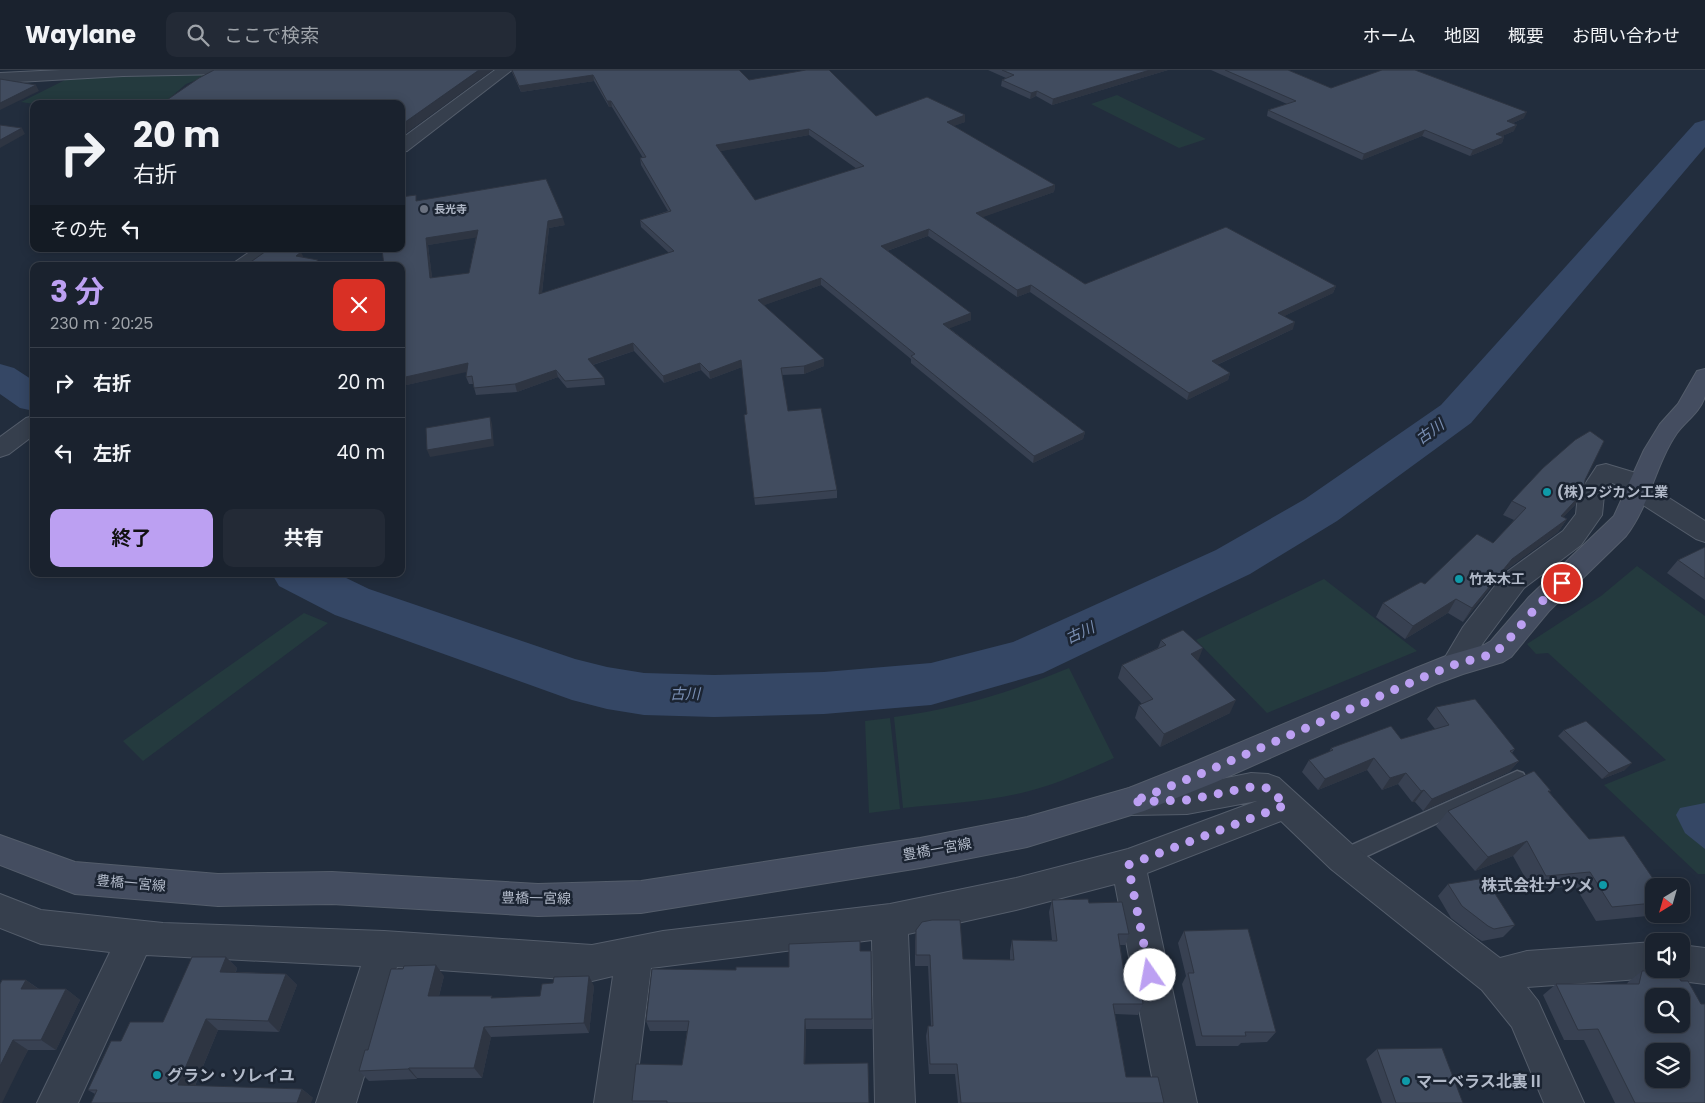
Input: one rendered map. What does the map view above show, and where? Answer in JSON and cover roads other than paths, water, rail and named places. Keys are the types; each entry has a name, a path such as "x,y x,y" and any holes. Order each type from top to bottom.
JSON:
{"main road":[{"name":"豊橋一宮線","path":"0,850 75,878 218,890 332,888 538,900 641,897 920,853 1027,832 1132,802 1456,664 1493,654 1504,645 1539,604 1617,530 1624,521 1656,450 1668,429 1687,408 1705,376"}],"street":[{"path":"4,85 42,73 227,70"},
{"path":"405,145 505,70"},
{"path":"248,262 262,252"},
{"path":"0,448 30,426"},
{"path":"1456,664 1473,635 1514,581 1572,538 1589,515 1591,495 1606,472 1627,479 1638,490 1705,533"},
{"path":"1132,802 1187,800 1251,787 1268,788 1343,858 1495,977 1525,1014 1564,1103"},
{"path":"0,910 41,927 163,940 384,949 592,963 663,948 890,921 1016,894 1128,865 1286,805"},
{"path":"1128,865 1177,1103"},
{"path":"890,921 895,1103"},
{"path":"57,1103 136,937"},
{"path":"336,1103 384,949"},
{"path":"614,1103 634,955"},
{"path":"1495,977 1527,969 1645,961"},
{"path":"1690,964 1705,966"}],"lane":[{"path":"1343,858 1517,778"}],"water":[{"path":"1705,803 1705,849 1685,833 1676,815 1680,808"}],"waterway":[{"name":"古川","path":"302,577 352,602 572,679 607,688 644,694 714,696 824,693 931,684 1025,659 1233,562 1321,510 1456,414 1705,129"},
{"name":"古川","path":"0,376 30,396"}],"place":[{"name":"長光寺","path":"424,209"},
{"name":"(株)フジカン工業","path":"1547,492"},
{"name":"竹本木工","path":"1459,579"},
{"name":"株式会社ナツメ","path":"1603,885"},
{"name":"グラン・ソレイユ","path":"157,1075"},
{"name":"マーベラス北裏Ⅱ","path":"1406,1081"}]}
